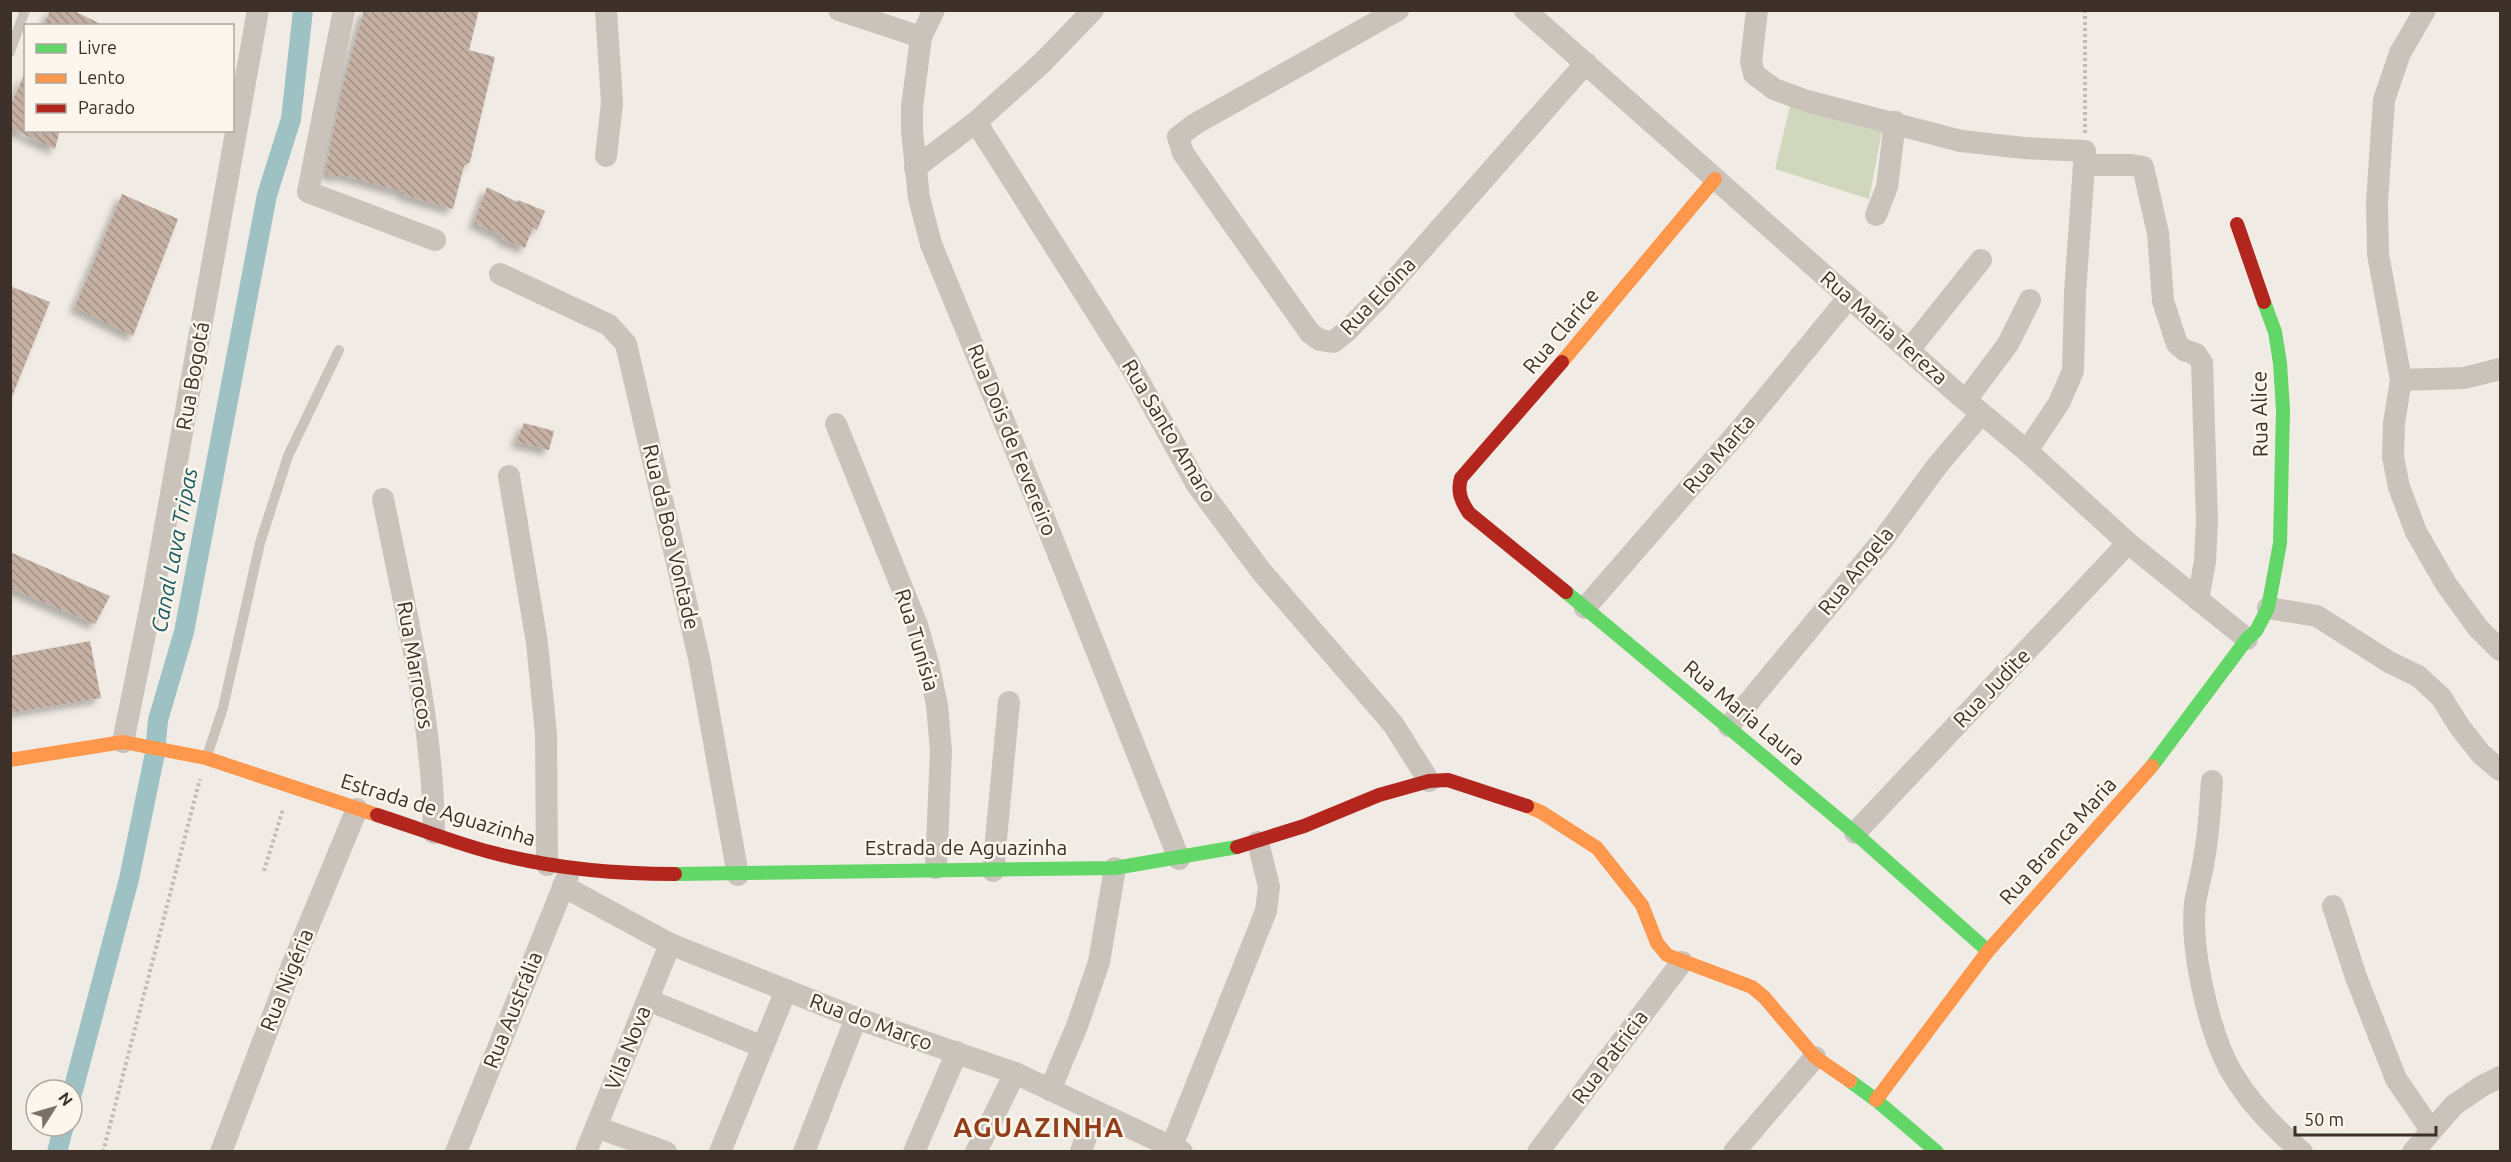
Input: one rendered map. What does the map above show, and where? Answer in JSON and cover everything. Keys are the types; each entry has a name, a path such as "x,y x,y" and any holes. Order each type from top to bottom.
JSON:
{"street":[{"name":"Rua Bogotá","path":"123,742 155,582 258,10"},
{"path":"344,10 308,192 435,240"},
{"path":"606,10 612,103 606,156"},
{"path":"839,10 921,37"},
{"name":"Rua Dois de Fevereiro","path":"934,10 921,37 912,107 919,198 931,244 1050,533 1179,859"},
{"path":"915,168 976,122 1043,62 1093,10"},
{"name":"Rua Eloina","path":"1398,10 1195,124 1178,137 1183,153 1310,333 1320,340 1333,342 1379,298 1586,63"},
{"name":"Rua Maria Tereza","path":"1525,10 1973,407 2027,451 2128,543 2247,639"},
{"path":"1757,10 1751,62 1754,74 1774,89 1807,101 1961,141 2024,148 2143,167 2158,233 2163,301 2177,344 2184,350 2196,354 2202,363 2207,521 2205,561 2198,600"},
{"path":"2425,10 2400,53 2384,100 2377,202 2378,254 2400,380 2394,423 2393,458 2399,487 2416,532 2446,584 2478,628 2500,650"},
{"name":"Rua Santo Amaro","path":"976,122 1130,365 1197,485 1261,571 1393,724 1429,781"},
{"path":"1876,215 1883,204 1887,188 1895,122"},
{"path":"2027,451 2064,394 2073,371 2075,285 2085,158"},
{"name":"Rua Clarice","path":"1469,513 1459,499 1457,489 1461,478 1568,355 1715,179"},
{"name":"Rua Alice","path":"2237,224 2275,332 2280,363 2283,410 2280,543 2268,608"},
{"path":"1909,350 1981,260"},
{"name":"Rua da Boa Vontade","path":"500,274 609,325 626,344 699,657 738,875"},
{"name":"Rua Marta","path":"1585,608 1744,426 1849,297"},
{"name":"Rua Angela","path":"1728,726 1882,541 1937,466 1973,407 2030,300"},
{"path":"2400,380 2464,378 2500,369"},
{"name":"Rua Tunísia","path":"836,424 917,625 929,668 937,705 941,750 936,868"},
{"path":"510,476 537,643 546,734 547,865"},
{"name":"Rua Marrocos","path":"383,499 426,718 433,783 434,833"},
{"name":"Rua Maria Laura","path":"1469,513 1855,833 1988,951"},
{"name":"Rua Judite","path":"1855,833 2128,543"},
{"path":"2268,608 2317,616 2389,662 2418,676 2441,697 2481,754 2500,771"},
{"name":"Rua Branca Maria","path":"1876,1100 1988,951 2149,770 2247,639 2256,631 2268,608"},
{"path":"993,871 1009,702"},
{"name":"Estrada de Aguazinha","path":"10,760 123,742 192,754 489,852 547,865 567,878 638,874 738,875 936,868 993,871 1115,867 1227,851 1304,826 1379,795 1429,781 1448,780 1501,796 1551,817 1597,848 1642,905 1657,943 1667,955 1752,987 1815,1057 1876,1100 1937,1152"},
{"path":"2212,781 2204,859 2195,904 2195,930 2202,985 2217,1036 2231,1071 2246,1094 2301,1152"},
{"name":"Rua Nigéria","path":"221,1152 291,968 357,809"},
{"path":"1177,1149 1266,911 1269,887 1258,842"},
{"path":"1050,1090 1077,1026 1099,962 1115,867"},
{"name":"Rua do Março","path":"567,878 670,944 856,1018 1015,1073 1177,1149"},
{"name":"Rua Austrália","path":"456,1152 567,878"},
{"path":"2333,906 2356,977 2396,1079 2431,1130"},
{"name":"Vila Nova","path":"586,1152 670,944"},
{"name":"Rua Patricia","path":"1538,1152 1682,962"},
{"path":"720,1152 786,990"},
{"path":"648,1000 763,1047"},
{"path":"804,1152 856,1018"},
{"path":"914,1152 957,1052"},
{"path":"1734,1152 1815,1057"},
{"path":"976,1152 1015,1073"},
{"path":"2413,1152 2454,1105 2500,1077"},
{"path":"1081,1152 1094,1112"},
{"path":"596,1127 666,1152"}],"lane":[{"path":"10,52 25,10"},
{"path":"206,758 223,708 260,543 288,456 339,350"}],"path":[{"path":"2085,10 2085,158"},
{"path":"103,1152 206,758"},
{"path":"264,871 290,785"}],"green space":[{"path":"1792,98 1884,121 1869,199 1775,169"}],"building":[{"path":"50,10 72,10 101,24 45,24"},
{"path":"364,10 479,10 469,50 495,57 470,162 464,166 453,209 404,195 404,192 339,174 338,177 325,173 343,84"},
{"path":"24,74 24,132 59,132 55,149 10,128 10,107"},
{"path":"487,187 517,202 518,200 545,211 537,230 533,227 525,248 502,239 503,236 474,223"},
{"path":"122,194 178,219 133,336 75,307"},
{"path":"10,286 50,302 11,399 10,399"},
{"path":"524,423 554,431 549,450 516,442"},
{"path":"10,552 110,596 95,624 10,588"},
{"path":"90,641 101,698 10,713 10,656"}],"waterway":[{"name":"Canal Lava Tripas","path":"76,1078 129,879 155,753 158,720 184,632 267,195 291,119 303,10"},
{"name":"Canal Lava Tripas","path":"57,1152 61,1138"}],"traffic: fast":[{"path":"2152,766 2247,639 2256,631 2268,608 2280,543 2283,410 2280,363 2275,332 2264,302"},
{"path":"1566,592 1855,833 1988,951"},
{"path":"675,874 1115,868 1237,847"},
{"path":"1850,1081 1937,1152"}],"traffic: slow":[{"path":"1562,362 1715,179"},
{"path":"10,760 123,742 206,758 377,815"},
{"path":"1876,1100 1988,951 2152,766"},
{"path":"1527,806 1541,812 1597,848 1642,905 1657,943 1667,955 1752,987 1764,997 1815,1057 1850,1081"}],"traffic: jam":[{"path":"2237,224 2264,302"},
{"path":"1562,362 1461,478 1459,488 1469,513 1566,592"},
{"path":"1237,847 1304,826 1379,795 1429,781 1448,780 1527,806"},
{"path":"377,815 513,858 605,871 675,874"}],"district":[{"name":"AGUAZINHA","path":"1039,1128"}]}
